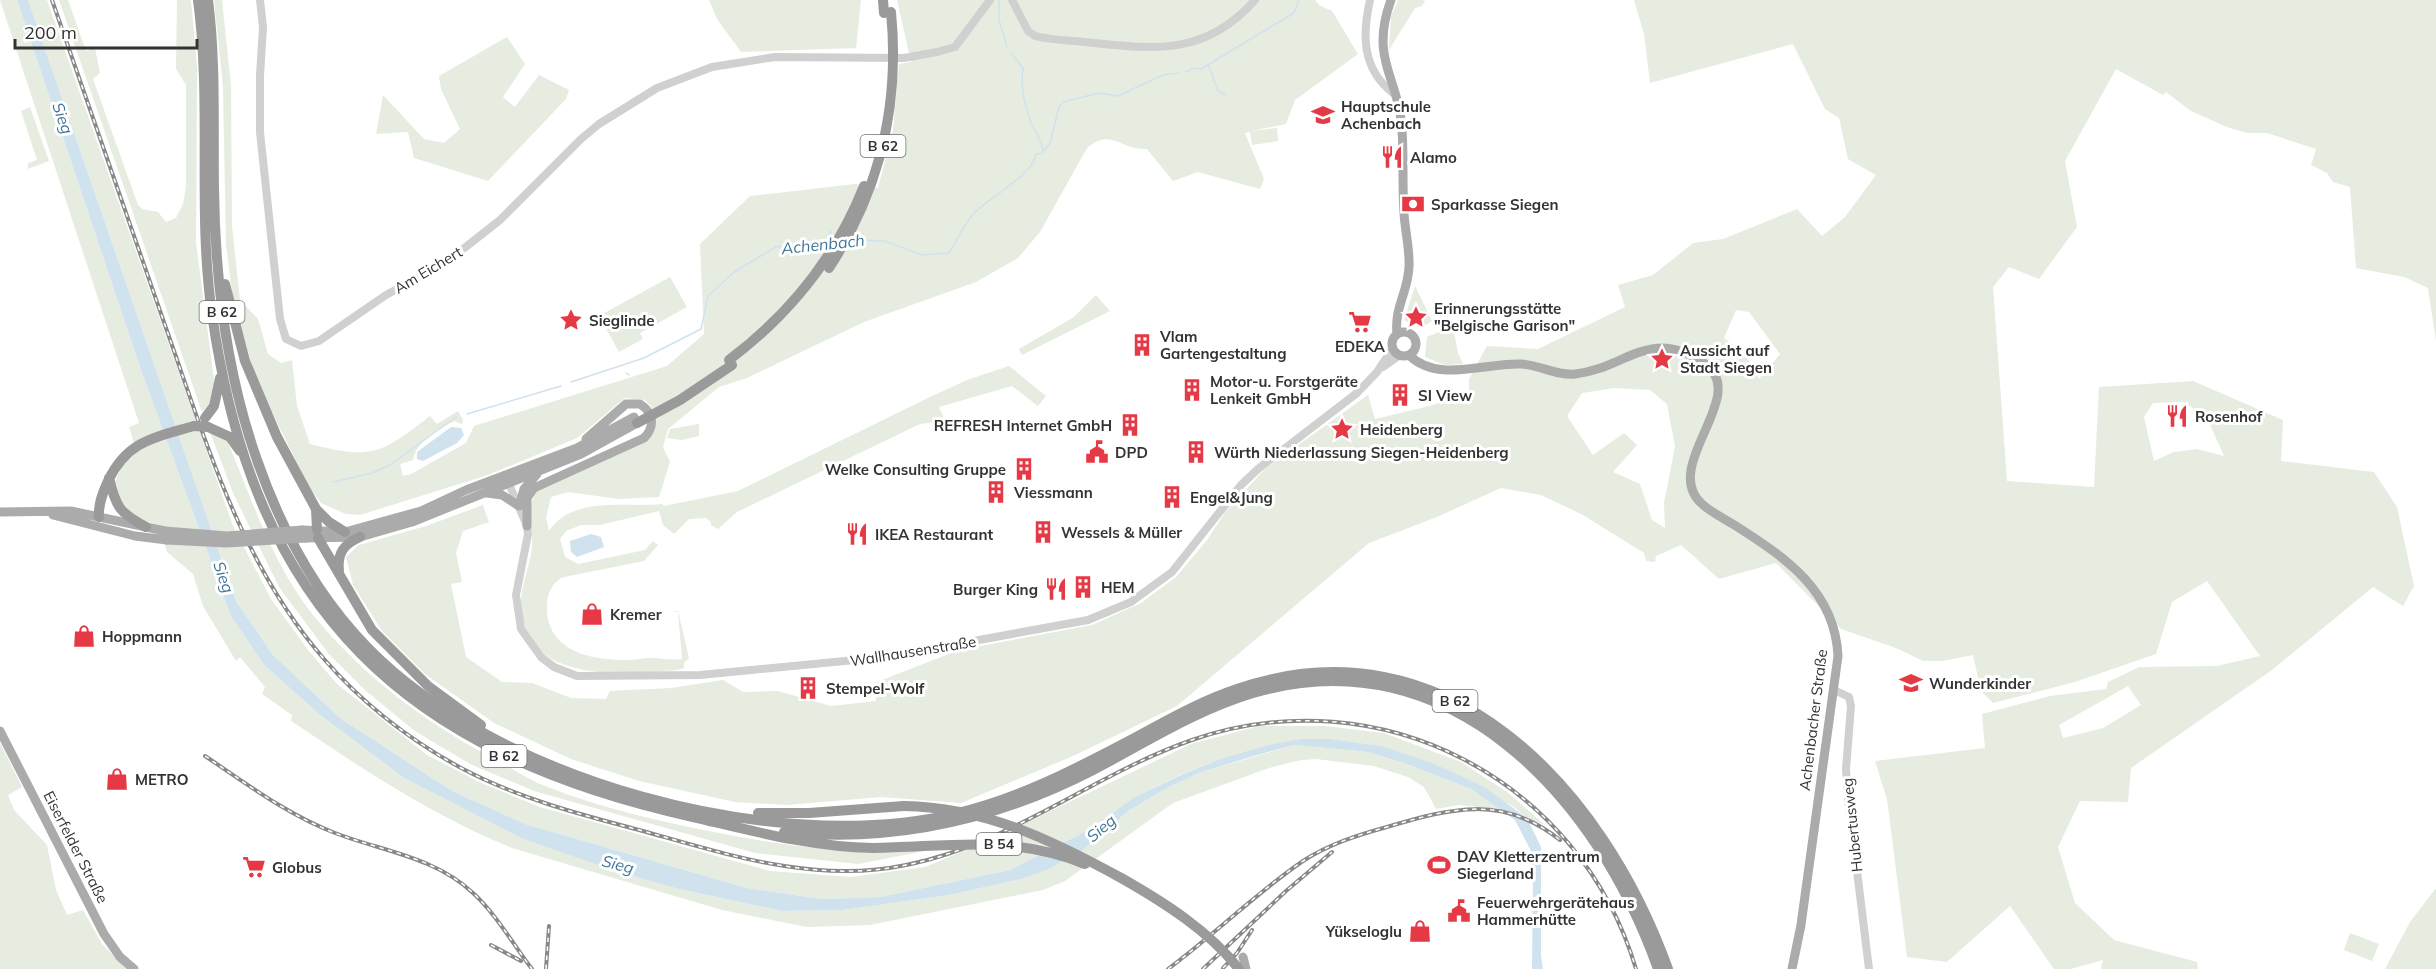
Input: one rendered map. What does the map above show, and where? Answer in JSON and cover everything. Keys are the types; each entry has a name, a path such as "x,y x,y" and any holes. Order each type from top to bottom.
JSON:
{"highway":[{"name":"B 62","path":"198,0 204,60 207,262 221,368 246,460 277,535 315,600 360,653 415,703 476,741 535,769 608,796 713,822 781,832 838,836 941,827 990,814 1043,793 1218,696 1252,684 1287,677 1323,674 1359,675 1403,682 1446,697 1478,713 1515,738 1541,763 1581,808 1624,872 1648,918 1668,969"},
{"name":"B 62","path":"208,0 214,69 214,207 222,311 236,386 249,437 267,488 297,553 339,615 366,646 403,681 460,721 539,760 628,791 727,814 830,825 882,824 933,818 985,805 1037,786 1222,704 1255,693 1289,685 1358,683 1401,691 1442,705 1473,720 1516,751 1574,813 1617,876 1640,921 1658,969"},
{"name":"B 62","path":"883,0 888,12"},
{"name":"B 62","path":"636,420 703,378 759,336 800,294 833,249 858,202 879,135 887,66 889,0"},
{"name":"B 62","path":"214,207 226,288 245,361 277,437 316,509 329,522 345,532"},
{"name":"B 62","path":"207,422 216,400 221,368"},
{"name":"B 62","path":"98,521 106,505 109,478 116,463 139,444 207,422"},
{"name":"B 62","path":"207,422 230,437 246,460"},
{"name":"B 62","path":"109,478 117,506 130,518 146,527"},
{"name":"B 62","path":"316,509 318,534 372,630 428,686 472,720 539,760"},
{"name":"B 62","path":"340,574 339,559 343,549 360,537"},
{"name":"B 54","path":"727,814 809,813 904,806 969,813 1022,829 1094,861 1193,926 1239,969"},
{"name":"B 54","path":"713,822 797,841 873,848 956,843 1008,845 1066,857 1120,878"}],"main road":[{"path":"1391,0 1383,27 1382,48 1402,128 1404,212 1409,258 1409,270 1399,304 1402,333"},
{"path":"1402,333 1414,338 1404,352 1393,339 1402,333"},
{"name":"Achenbacher Straße","path":"1404,352 1430,368 1455,370 1520,364 1575,374 1636,352 1667,348 1694,356 1715,372 1719,388 1694,461 1693,491 1706,508 1794,566 1817,592 1829,613 1837,640 1834,690 1801,925 1792,969"},
{"path":"527,526 527,498 534,488 640,441 650,430 651,415 640,404 626,404 577,448"},
{"name":"B 62","path":"318,534 345,532 386,523 421,511 507,479 636,420"},
{"name":"B 62","path":"98,521 166,536 226,543 304,534 360,537 412,522 482,494 507,479 542,471 581,454 636,420"},
{"path":"482,494 502,495 519,506 524,489 542,471"},
{"path":"0,512 71,511 98,521"},
{"name":"B 62","path":"98,521 146,527 166,536"},
{"name":"Eiserfelder Straße","path":"0,731 104,934 120,957 134,969"},
{"path":"1243,957 1246,969"}],"street":[{"name":"Am Eichert","path":"260,1 263,27 260,132 280,319 286,339 301,346 319,341 386,295 444,264 500,220 599,124 657,88 680,77 712,67 744,61 775,57 904,58 955,47 990,0"},
{"path":"1012,0 1028,31 1035,36 1153,49 1210,35 1256,0"},
{"path":"1370,0 1364,33 1365,51 1380,82 1393,93"},
{"name":"Wallhausenstraße","path":"507,479 527,526 528,543 516,595 521,629 541,657 554,667 577,676 700,675 886,657 1088,620 1110,612 1151,588 1187,556 1221,507 1258,469 1357,393 1377,372 1404,352"},
{"name":"Hubertusweg","path":"1834,690 1849,697 1851,706 1846,769 1869,969"}],"shaded area":[{"path":"0,0 17,0 141,370 231,616 264,665 319,714 404,778 521,838 675,888 782,911 843,910 949,895 1021,879 1087,847 1128,811 1167,788 1199,773 1294,745 1368,752 1404,763 1471,789 1500,809 1459,805 1436,809 1424,787 1408,777 1374,766 1316,759 1301,760 1269,768 1173,803 1065,881 1043,890 870,925 807,927 722,910 512,848 426,806 291,721 292,715 262,694 265,687 240,657 236,661 203,606 193,574 167,552 159,525 134,516 121,503 114,485 123,463 137,453 129,427 139,423"},
{"path":"28,0 47,0 233,526 271,599 308,650 337,684 427,755 479,782 540,807 770,871 851,877 925,867 992,839 1191,744 1259,726 1325,726 1384,733 1461,762 1507,792 1545,825 1527,818 1514,807 1430,762 1382,746 1331,739 1300,739 1220,759 1180,775 1133,798 1090,829 1010,870 880,897 822,899 747,888 525,824 452,791 340,718 273,655 236,601"},
{"path":"59,0 68,0 86,51 95,48 100,73 93,79 138,205 142,209 158,212 166,222 176,218 183,204 186,186 186,85 176,69 177,0 191,0 197,67 196,242 215,388 210,404 202,412"},
{"path":"214,0 222,0 231,85 232,226 240,300 258,319 268,354 281,363 292,360 297,406 310,444 348,452 375,450 399,439 430,416 437,424 458,411 463,420 462,424 454,421 423,441 413,460 400,464 403,476 411,474 466,443 474,426 667,366 704,334 700,244 750,196 855,184 878,188 893,130 899,64 911,62 897,0 1315,0 1319,5 1332,11 1358,54 1295,100 1286,124 1251,131 1277,128 1278,141 1252,145 1250,132 1245,133 1264,179 1260,189 1198,172 1173,181 1147,149 1138,149 1110,140 1096,142 1087,148 1040,232 1018,258 976,282 864,322 747,378 719,387 668,429 663,447 670,462 659,497 619,499 568,492 551,497 546,518 549,531 559,520 572,512 586,508 616,505 662,504 664,506 738,491 930,397 967,380 1009,366 1046,396 1038,406 1012,386 939,407 948,427 936,422 920,424 737,512 718,529 706,518 689,519 674,534 663,525 659,511 600,525 581,525 566,531 560,539 565,557 578,564 645,550 653,541 658,545 644,561 564,577 557,581 550,591 547,603 548,620 553,633 562,643 586,655 616,660 682,659 678,612 673,612 678,611 689,658 684,663 684,668 654,672 604,672 579,669 557,662 539,649 526,630 521,604 532,544 531,504 539,488 644,442 654,410 645,400 625,398 577,438 488,475 360,515 346,514 321,503 309,487 257,382 233,301 226,244 223,87"},
{"path":"709,0 861,0 856,48 741,52 717,19"},
{"path":"1398,0 1425,0 1422,6 1415,8 1389,50 1391,16"},
{"path":"1634,0 2436,0 2436,341 2428,288 2404,277 2356,268 2350,187 2333,182 2327,173 2311,165 2316,149 2267,133 2247,133 2227,127 2191,111 2166,92 2163,95 2116,69 2065,161 2077,227 2039,279 2009,267 1993,287 2007,481 2094,487 2099,387 2193,381 2283,420 2281,461 2374,472 2397,507 2414,586 2403,606 2373,587 2272,670 2131,768 2128,802 2080,801 2058,847 2075,903 2114,940 2197,962 2198,969 2101,969 2103,960 2071,969 2054,969 2010,906 1947,962 1907,957 1887,799 1875,761 1985,748 1982,714 2050,696 2106,689 2108,682 2139,667 2217,666 2260,656 2207,581 2172,602 2156,654 2075,682 1993,703 1981,691 1973,655 1942,661 1923,661 1896,648 1841,629 1776,563 1719,579 1681,545 1656,556 1655,562 1646,561 1644,553 1583,515 1541,495 1501,488 1437,517 1369,543 1177,706 1073,756 961,803 881,797 787,805 735,802 639,781 571,759 494,723 425,674 382,631 353,585 346,557 359,545 426,526 483,505 489,522 463,531 456,553 462,582 451,584 466,657 502,682 532,683 571,698 606,699 610,691 671,688 723,680 743,692 778,691 831,706 876,701 877,682 959,650 1092,625 1141,603 1176,577 1207,540 1226,511 1266,468 1368,395 1375,419 1430,406 1469,392 1469,379 1487,346 1538,349 1625,307 1618,285 1653,275 1693,243 1723,239 1797,209 1822,236 1845,217 1876,175 1848,159 1839,118 1825,109 1793,44 1650,83 1644,34","holes":["1736,310 1749,312 1780,354 1759,379 1745,353 1724,338","1614,388 1650,390 1667,404 1675,446 1664,503 1665,528 1652,520 1640,484 1613,472 1637,445 1624,433 1593,455 1567,416 1582,393","2184,402 2207,418 2224,456 2197,449 2174,452 2154,461 2144,417 2153,403","2128,686 2141,705 2103,728 2063,738 2059,725"]},
{"path":"507,37 525,64 503,97 515,107 539,75 569,90 566,99 488,181 414,158 408,132 376,134 383,95 424,139 444,143 460,129 441,89 439,76"},
{"path":"30,107 49,161 28,169 28,163 37,160 21,111"},
{"path":"670,277 687,307 640,333 643,339 619,352 599,316"},
{"path":"1415,286 1432,321 1421,328 1404,320"},
{"path":"1096,295 1110,311 1022,355 1019,349 1074,317"},
{"path":"1451,317 1458,353 1463,364 1445,365 1425,357 1427,337 1439,332"},
{"path":"699,424 699,436 682,440 667,438 670,429"},
{"path":"210,432 227,440 277,558 303,602 319,622 358,664 401,700 471,746 534,781 562,793 677,825 752,839 832,850 884,851 940,848 858,864 755,853 534,791 470,764 415,731 366,691 328,653 279,587 233,493"},
{"path":"0,743 22,787 8,795 14,810 47,845 56,890 67,915 83,910 102,944 127,969 0,969"},
{"path":"2436,888 2436,969 2385,969 2410,922"},
{"path":"2350,933 2379,944 2372,961 2344,950"}],"water":[{"name":"Sieg","path":"17,0 28,0 236,601 273,655 340,718 452,791 525,824 747,888 822,899 880,897 1010,870 1090,829 1133,798 1220,759 1300,739 1331,739 1382,746 1430,762 1484,787 1527,818 1541,847 1543,969 1532,969 1533,876 1530,849 1515,820 1471,789 1404,763 1368,752 1294,745 1254,756 1199,773 1167,788 1128,811 1087,847 1051,868 1021,879 949,895 843,910 782,911 675,888 610,869 521,838 404,778 319,714 264,665 231,616 141,370"},
{"path":"451,427 461,428 464,435 457,443 423,461 417,459 417,452"},
{"path":"591,534 601,537 604,547 577,557 571,552 570,541"}],"waterway":[{"path":"999,0 999,20 1007,47"},
{"name":"Achenbach","path":"1185,72 1194,68 1201,69 1294,13 1299,0"},
{"path":"1011,53 1023,68 1022,83 1025,104 1042,144 1043,152"},
{"path":"1208,64 1218,91 1226,95"},
{"name":"Achenbach","path":"852,240 885,241 922,255 949,253 974,213 1020,177 1034,161 1036,154 1041,154 1050,143 1059,107 1063,102 1099,93 1118,96 1163,75 1179,73"},
{"path":"827,241 831,231"},
{"name":"Achenbach","path":"571,382 644,358 701,329 708,296 734,272 776,247 832,241"},
{"name":"Achenbach","path":"467,414 561,386"},
{"name":"Achenbach","path":"333,482 372,473 390,465 456,417"}],"railway":[{"path":"52,0 196,415 248,543 270,584 295,622 324,659 371,706 406,734 444,758 485,780 529,798 708,849 806,869 872,870 906,865 980,842 1016,826 1120,771 1192,740 1263,723 1333,722 1400,734 1464,759 1520,796 1569,844 1609,902 1636,969"},
{"path":"205,756 268,798 318,826 425,863 458,881 489,910 532,969"},
{"path":"1168,969 1303,861 1333,845 1355,837 1411,820 1476,809 1518,816 1539,825 1560,840"},
{"path":"1203,969 1286,891 1332,852"},
{"path":"546,969 549,926"},
{"path":"1223,968 1237,953 1252,930"},
{"path":"491,945 521,961"}],"place":[{"name":"Hauptschule Achenbach","path":"1323,115"},
{"name":"Alamo","path":"1392,157"},
{"name":"Sparkasse Siegen","path":"1413,204"},
{"name":"Erinnerungsstätte \"Belgische Garison\"","path":"1416,317"},
{"name":"Sieglinde","path":"571,320"},
{"name":"EDEKA","path":"1360,322"},
{"name":"Vlam Gartengestaltung","path":"1142,345"},
{"name":"Aussicht auf Stadt Siegen","path":"1662,359"},
{"name":"Motor-u. Forstgeräte Lenkeit GmbH","path":"1192,390"},
{"name":"SI View","path":"1400,395"},
{"name":"Rosenhof","path":"2177,416"},
{"name":"REFRESH Internet GmbH","path":"1130,425"},
{"name":"Heidenberg","path":"1342,429"},
{"name":"DPD","path":"1097,452"},
{"name":"Würth Niederlassung Siegen-Heidenberg","path":"1196,452"},
{"name":"Welke Consulting Gruppe","path":"1024,469"},
{"name":"Viessmann","path":"996,492"},
{"name":"Engel&Jung","path":"1172,497"},
{"name":"Wessels & Müller","path":"1043,532"},
{"name":"IKEA Restaurant","path":"857,534"},
{"name":"HEM","path":"1083,587"},
{"name":"Burger King","path":"1056,589"},
{"name":"Kremer","path":"592,614"},
{"name":"Hoppmann","path":"84,636"},
{"name":"Wunderkinder","path":"1911,683"},
{"name":"Stempel-Wolf","path":"808,688"},
{"name":"METRO","path":"117,779"},
{"name":"DAV Kletterzentrum Siegerland","path":"1439,865"},
{"name":"Globus","path":"254,867"},
{"name":"Feuerwehrgerätehaus Hammerhütte","path":"1459,911"},
{"name":"Yükseloglu","path":"1420,931"}]}
